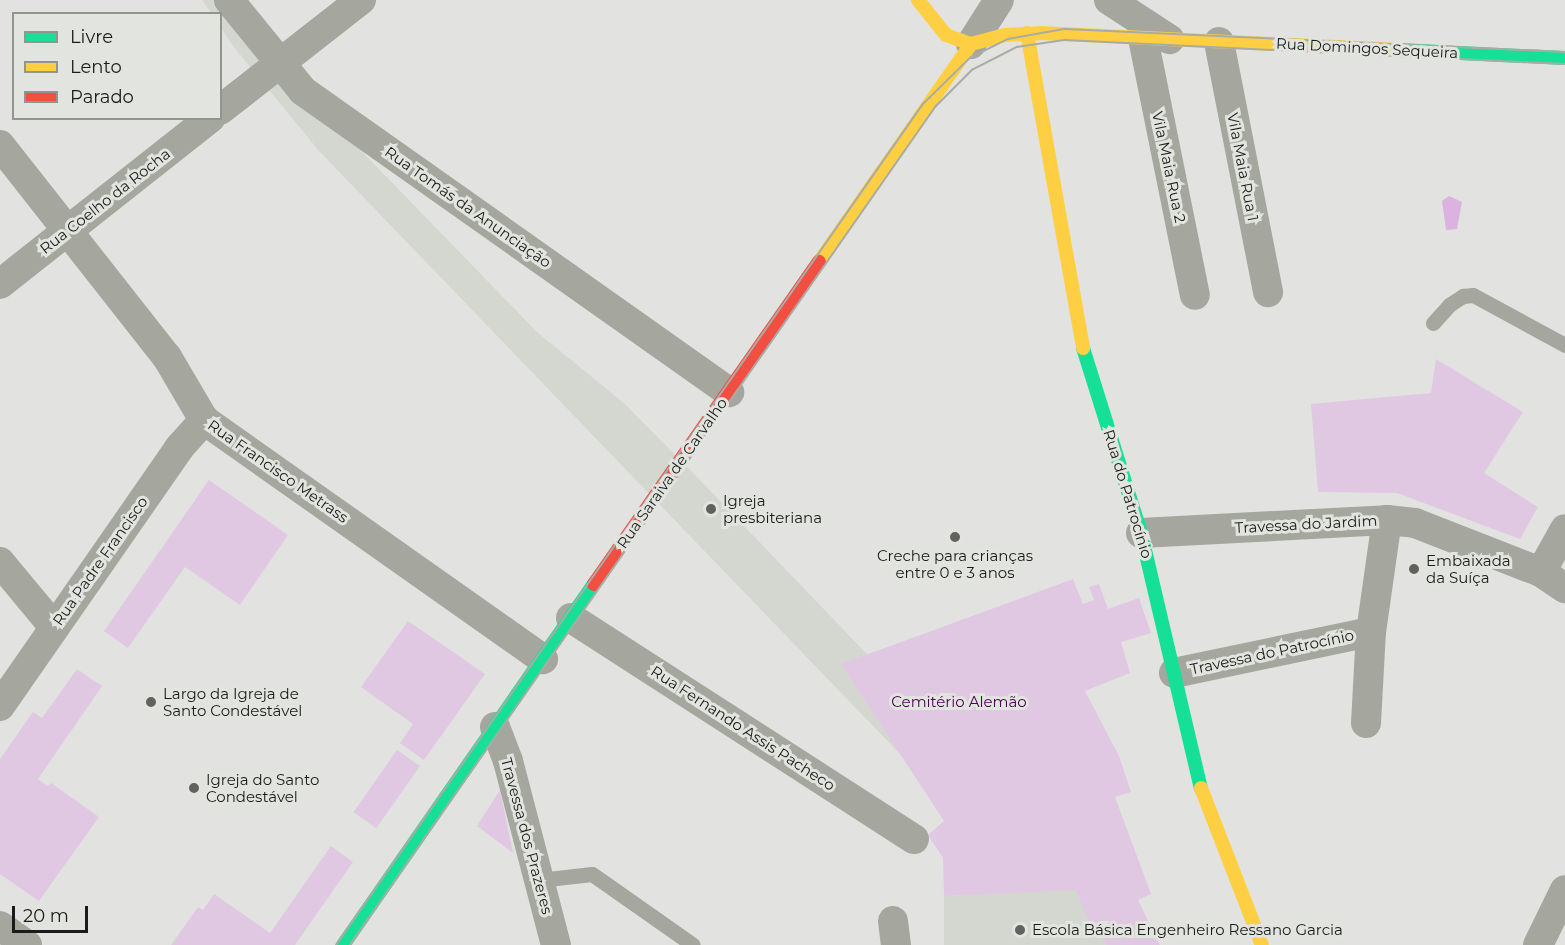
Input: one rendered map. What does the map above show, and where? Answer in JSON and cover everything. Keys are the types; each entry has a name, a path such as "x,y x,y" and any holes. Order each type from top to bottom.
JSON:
{"street":[{"name":"Rua Tomás da Anunciação","path":"229,0 303,91 729,392"},
{"path":"222,108 361,0"},
{"path":"918,0 946,35 971,44"},
{"name":"Rua Saraiva de Carvalho","path":"343,945 971,44 999,0"},
{"name":"Rua Domingos Sequeira","path":"1109,0 1156,39"},
{"name":"Rua Domingos Sequeira","path":"971,44 1028,33 1565,58"},
{"name":"Rua do Patrocínio","path":"1028,33 1079,336 1142,533 1204,801 1262,945"},
{"name":"Vila Maia Rua 2","path":"1156,39 1196,295"},
{"name":"Vila Maia Rua 1","path":"1219,42 1268,292"},
{"name":"Rua Coelho da Rocha","path":"0,284 207,120"},
{"name":"Rua Francisco Metrass","path":"0,145 167,357 204,420 543,658"},
{"name":"Rua Padre Francisco","path":"0,706 179,448 204,420"},
{"name":"Travessa do Jardim","path":"1142,533 1387,520 1415,523 1553,580"},
{"name":"Travessa do Patrocínio","path":"1366,723 1371,632 1387,520"},
{"path":"1553,580 1565,530"},
{"path":"0,562 54,627"},
{"name":"Rua Fernando Assis Pacheco","path":"571,618 914,839"},
{"name":"Travessa do Patrocínio","path":"1174,673 1371,632"},
{"name":"Travessa dos Prazeres","path":"495,727 508,761 556,945"},
{"path":"1538,945 1565,890"},
{"path":"0,926 27,945"}],"lane":[{"path":"1433,323 1449,305 1463,296 1473,295 1565,345"},
{"path":"539,880 592,874 693,945"}],"shaded area":[{"path":"202,0 239,0 341,130 537,332 626,405 697,477 959,750 1127,945 944,945 944,896 1032,891 319,151 233,46 222,30 222,12 210,12"},
{"path":"1449,196 1462,202 1457,229 1446,230 1442,201"}],"green space":[{"path":"1436,359 1523,412 1484,473 1538,507 1520,539 1397,493 1318,492 1311,404 1431,393"},
{"path":"209,480 288,535 240,605 185,567 128,648 104,631"},
{"name":"Cemitério Alemão","path":"1073,579 1083,604 1094,600 1089,587 1099,584 1108,609 1139,598 1151,633 1121,642 1130,673 1085,691 1119,756 1131,792 1115,797 1151,894 1138,900 1160,945 1107,945 1086,915 1076,890 944,896 943,858 928,835 944,821 841,664"},
{"path":"408,621 485,674 424,760 400,743 413,724 361,687"},
{"path":"77,669 102,686 38,779 48,786 51,783 99,817 39,901 0,874 0,759 33,712 42,718"},
{"path":"397,750 420,766 376,828 353,812"},
{"path":"500,790 513,853 477,826"},
{"path":"331,846 353,862 295,945 171,945 198,907 203,910 214,894 270,933"}],"tram line":[{"path":"336,945 923,104 970,58 1008,39 1065,29 1565,52"},
{"path":"350,945 936,106 972,70 1017,47 1065,40 1565,64"}],"traffic: fast":[{"path":"1400,50 1565,58"},
{"path":"1083,348 1141,533 1201,788"},
{"path":"343,945 594,584"}],"traffic: slow":[{"path":"918,0 946,35 971,44 1005,35 1040,33 1400,50"},
{"path":"1027,33 1083,348"},
{"path":"819,262 971,44"},
{"path":"1201,788 1262,945"}],"traffic: jam":[{"path":"594,584 819,262"}],"place":[{"name":"Igreja presbiteriana","path":"711,509"},
{"name":"Creche para crianças entre 0 e 3 anos","path":"955,537"},
{"name":"Embaixada da Suíça","path":"1414,569"},
{"name":"Largo da Igreja de Santo Condestável","path":"151,702"},
{"name":"Igreja do Santo Condestável","path":"194,788"},
{"name":"Escola Básica Engenheiro Ressano Garcia","path":"1020,930"}]}
